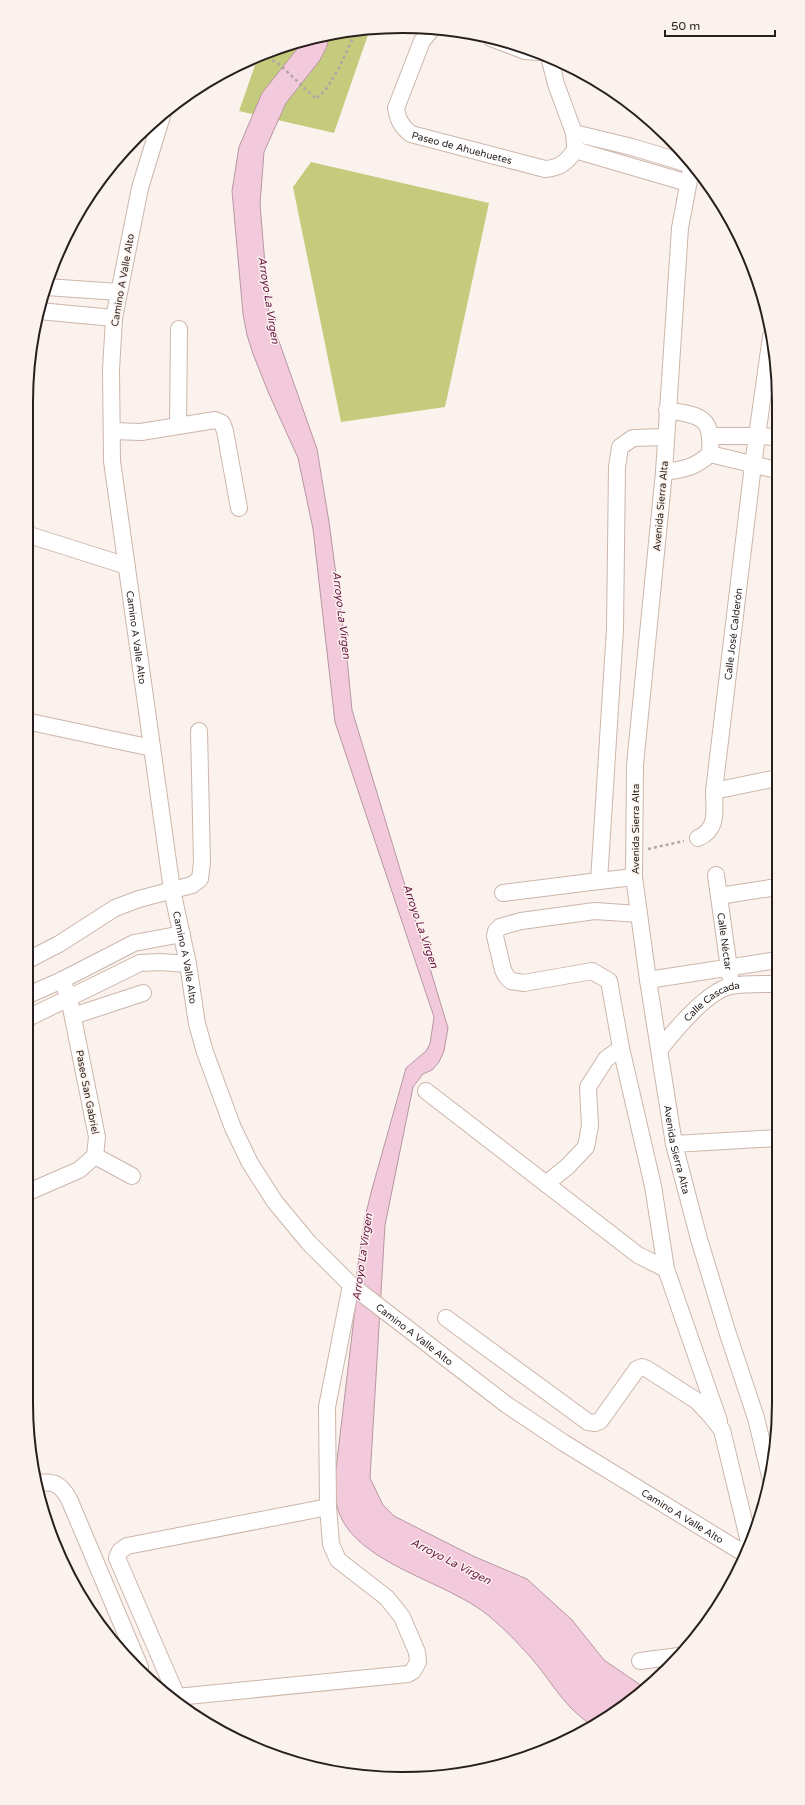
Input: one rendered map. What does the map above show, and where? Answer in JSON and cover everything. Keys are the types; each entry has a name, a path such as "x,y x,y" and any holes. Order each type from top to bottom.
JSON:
{"street":[{"name":"Paseo de Ahuehuetes","path":"428,34 422,41 396,108 398,119 402,128 411,134 545,169 555,168 563,164 575,150"},
{"path":"551,64 556,84 574,133 575,150 688,183"},
{"name":"Camino A Valle Alto","path":"159,125 140,188 114,318 111,370 112,462 172,890 188,964 197,1024 205,1052 233,1128 250,1163 275,1202 309,1243 353,1286 507,1405 564,1443 741,1551"},
{"path":"574,133 682,161"},
{"name":"Avenida Sierra Alta","path":"690,171 680,228 664,472 635,764 634,877 648,980 674,1144 701,1246 756,1418 767,1463"},
{"path":"52,287 119,292"},
{"path":"45,312 114,318"},
{"path":"178,426 179,329"},
{"name":"Calle José Calderón","path":"704,835 714,820 714,791 753,465 769,352"},
{"path":"664,472 688,469 697,465 710,454 712,436 707,424 699,417 667,410"},
{"path":"112,432 141,432 215,420 222,423 225,431 239,508"},
{"path":"712,436 772,437"},
{"path":"599,881 615,629 618,460 620,447 633,438 666,437"},
{"path":"710,454 772,469"},
{"path":"33,536 127,566"},
{"path":"33,722 152,748"},
{"path":"33,957 59,944 115,908 139,899 192,886 200,879 202,862 199,731"},
{"path":"714,791 772,779"},
{"name":"Calle Néctar","path":"716,874 732,986"},
{"path":"503,893 634,877"},
{"path":"719,896 772,888"},
{"path":"639,914 596,911 521,921 500,927 496,930 495,936 503,970 511,981 524,983 592,971 609,981 621,1048 653,1186 666,1269 722,1430 747,1535"},
{"path":"33,993 62,980 134,943 182,934"},
{"path":"134,943 140,963"},
{"path":"648,980 772,961"},
{"path":"33,1016 140,963 160,962 188,964"},
{"name":"Paseo San Gabriel","path":"62,980 69,998 97,1137 95,1156"},
{"name":"Calle Cascada","path":"660,1049 686,1018 717,992 732,986 772,984"},
{"path":"73,1016 143,993"},
{"path":"546,1184 568,1166 586,1147 590,1126 588,1087 606,1059 621,1048"},
{"path":"426,1091 638,1255 666,1269"},
{"path":"674,1144 772,1138"},
{"path":"33,1190 78,1170 95,1156 132,1176"},
{"path":"180,1698 408,1674 413,1671 418,1662 417,1652 402,1617 387,1598 338,1560 331,1544 328,1507 327,1407 353,1286"},
{"path":"446,1318 588,1422 600,1422 637,1369 642,1367 696,1401 722,1430"},
{"path":"42,1483 50,1482 62,1488 69,1499 137,1659"},
{"path":"177,1695 117,1558 120,1551 127,1546 328,1507"},
{"path":"640,1661 670,1657"}],"path":[{"path":"269,58 279,64 316,98 327,88 339,68 353,36"},
{"path":"634,852 704,835"}],"green space":[{"path":"368,35 334,133 239,111 256,63 284,53 330,40"},
{"path":"311,162 489,203 445,407 341,422 293,187"}],"water":[{"name":"Arroyo La Virgen","path":"328,41 327,46 320,60 286,103 264,152 260,204 269,313 317,449 329,522 347,658 352,710 448,1028 444,1051 439,1062 432,1070 423,1074 413,1087 385,1225 370,1478 383,1505 394,1516 473,1556 527,1579 572,1620 604,1660 640,1685 608,1710 587,1722 567,1704 527,1653 489,1616 451,1592 406,1571 384,1559 365,1546 349,1531 339,1513 336,1500 334,1486 356,1301 357,1272 365,1217 406,1068 426,1051 430,1044 434,1017 335,722 313,529 298,458 269,394 253,354 247,335 243,314 232,191 239,147 262,93 297,49"}]}
